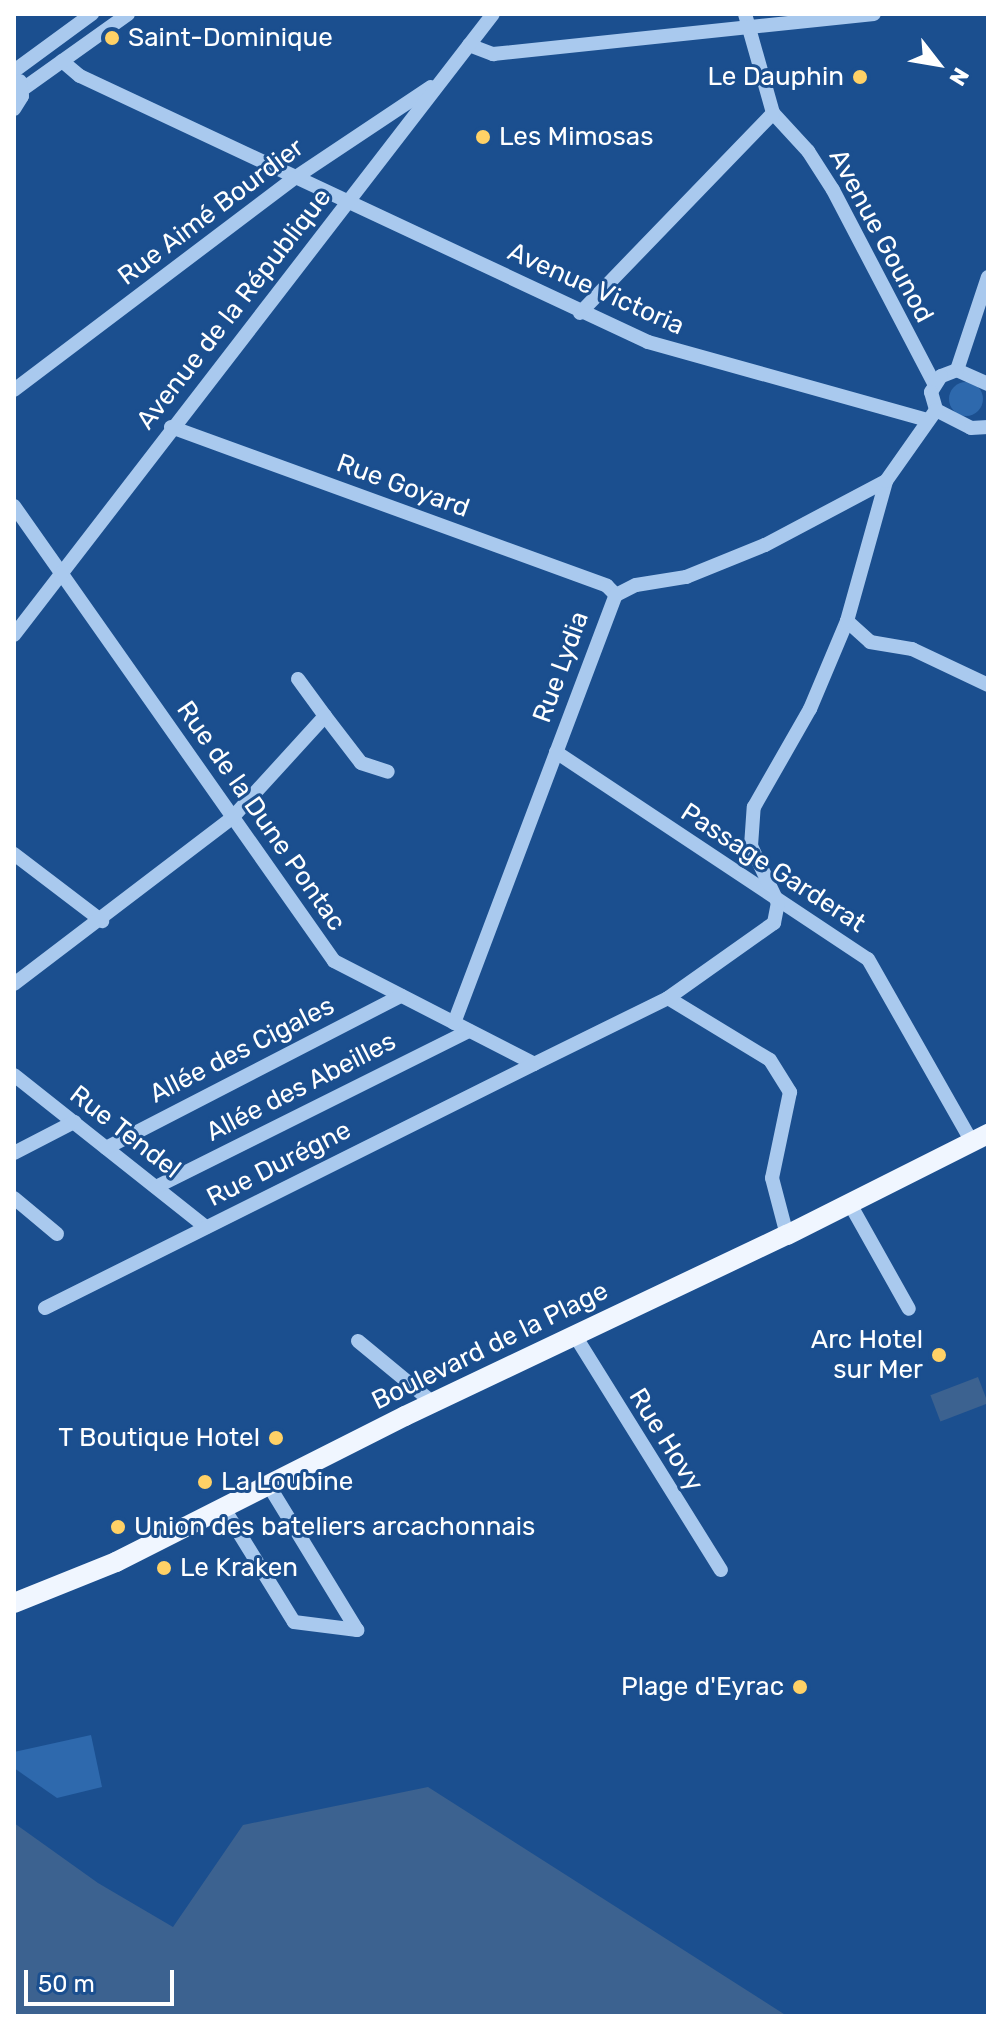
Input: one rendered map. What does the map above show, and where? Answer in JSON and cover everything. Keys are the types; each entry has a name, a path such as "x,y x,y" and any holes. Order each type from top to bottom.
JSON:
{"main road":[{"name":"Boulevard de la Plage","path":"14,1603 116,1562 432,1402 787,1235 980,1138"}],"street":[{"path":"23,89 14,72 92,14"},
{"path":"14,109 23,89 128,14"},
{"name":"Avenue de la République","path":"14,635 171,427 493,14"},
{"path":"469,45 493,54 747,21 874,14"},
{"name":"Avenue Gounod","path":"747,21 773,113 808,151 833,190 934,383"},
{"name":"Avenue Victoria","path":"62,61 80,76 580,313 648,342 932,415 971,428 988,427"},
{"name":"Rue Aimé Bourdier","path":"14,390 296,177 442,80"},
{"path":"580,313 773,113"},
{"path":"932,415 934,383 957,370 988,277"},
{"path":"957,370 988,384"},
{"name":"Rue Lydia","path":"454,1023 606,611 616,595 636,585 686,577 765,545 886,481 932,415"},
{"name":"Rue Goyard","path":"171,427 607,586 616,595"},
{"path":"534,1064 668,998 774,923 778,903 751,846 754,807 810,709 847,621 886,481"},
{"name":"Rue de la Dune Pontac","path":"14,506 334,961 534,1064"},
{"path":"847,621 870,642 912,649 988,685"},
{"path":"298,679 361,763 388,772"},
{"path":"14,984 102,921 232,818 325,716"},
{"name":"Passage Garderat","path":"556,752 778,903 868,959 980,1138"},
{"path":"14,854 102,921"},
{"name":"Allée des Cigales","path":"106,1148 401,996"},
{"path":"668,998 749,1043 784,1076 790,1113 772,1178 787,1235"},
{"name":"Allée des Abeilles","path":"156,1187 469,1031"},
{"name":"Rue Durégne","path":"45,1308 534,1064"},
{"name":"Rue Tendel","path":"14,1075 206,1227"},
{"path":"14,1153 74,1122"},
{"path":"14,1198 57,1234"},
{"path":"850,1204 909,1309"},
{"name":"Rue Hovy","path":"574,1334 721,1570"},
{"path":"358,1341 432,1402"},
{"path":"223,1507 294,1622 357,1630 268,1484"}],"shaded area":[{"path":"966,382 978,387 983,399 978,411 966,416 954,411 949,399 954,387"},
{"path":"978,1377 988,1403 940,1421 930,1395"},
{"path":"91,1735 102,1787 57,1798 14,1768 14,1752"},
{"path":"428,1787 787,2016 14,2016 14,1823 98,1883 173,1927 243,1825"}],"place":[{"name":"Saint-Dominique","path":"112,38"},
{"name":"Le Dauphin","path":"860,77"},
{"name":"Les Mimosas","path":"483,137"},
{"name":"Arc Hotel sur Mer","path":"939,1355"},
{"name":"T Boutique Hotel","path":"276,1438"},
{"name":"La Loubine","path":"205,1482"},
{"name":"Union des bateliers arcachonnais","path":"118,1527"},
{"name":"Le Kraken","path":"164,1568"},
{"name":"Plage d'Eyrac","path":"800,1687"}]}
